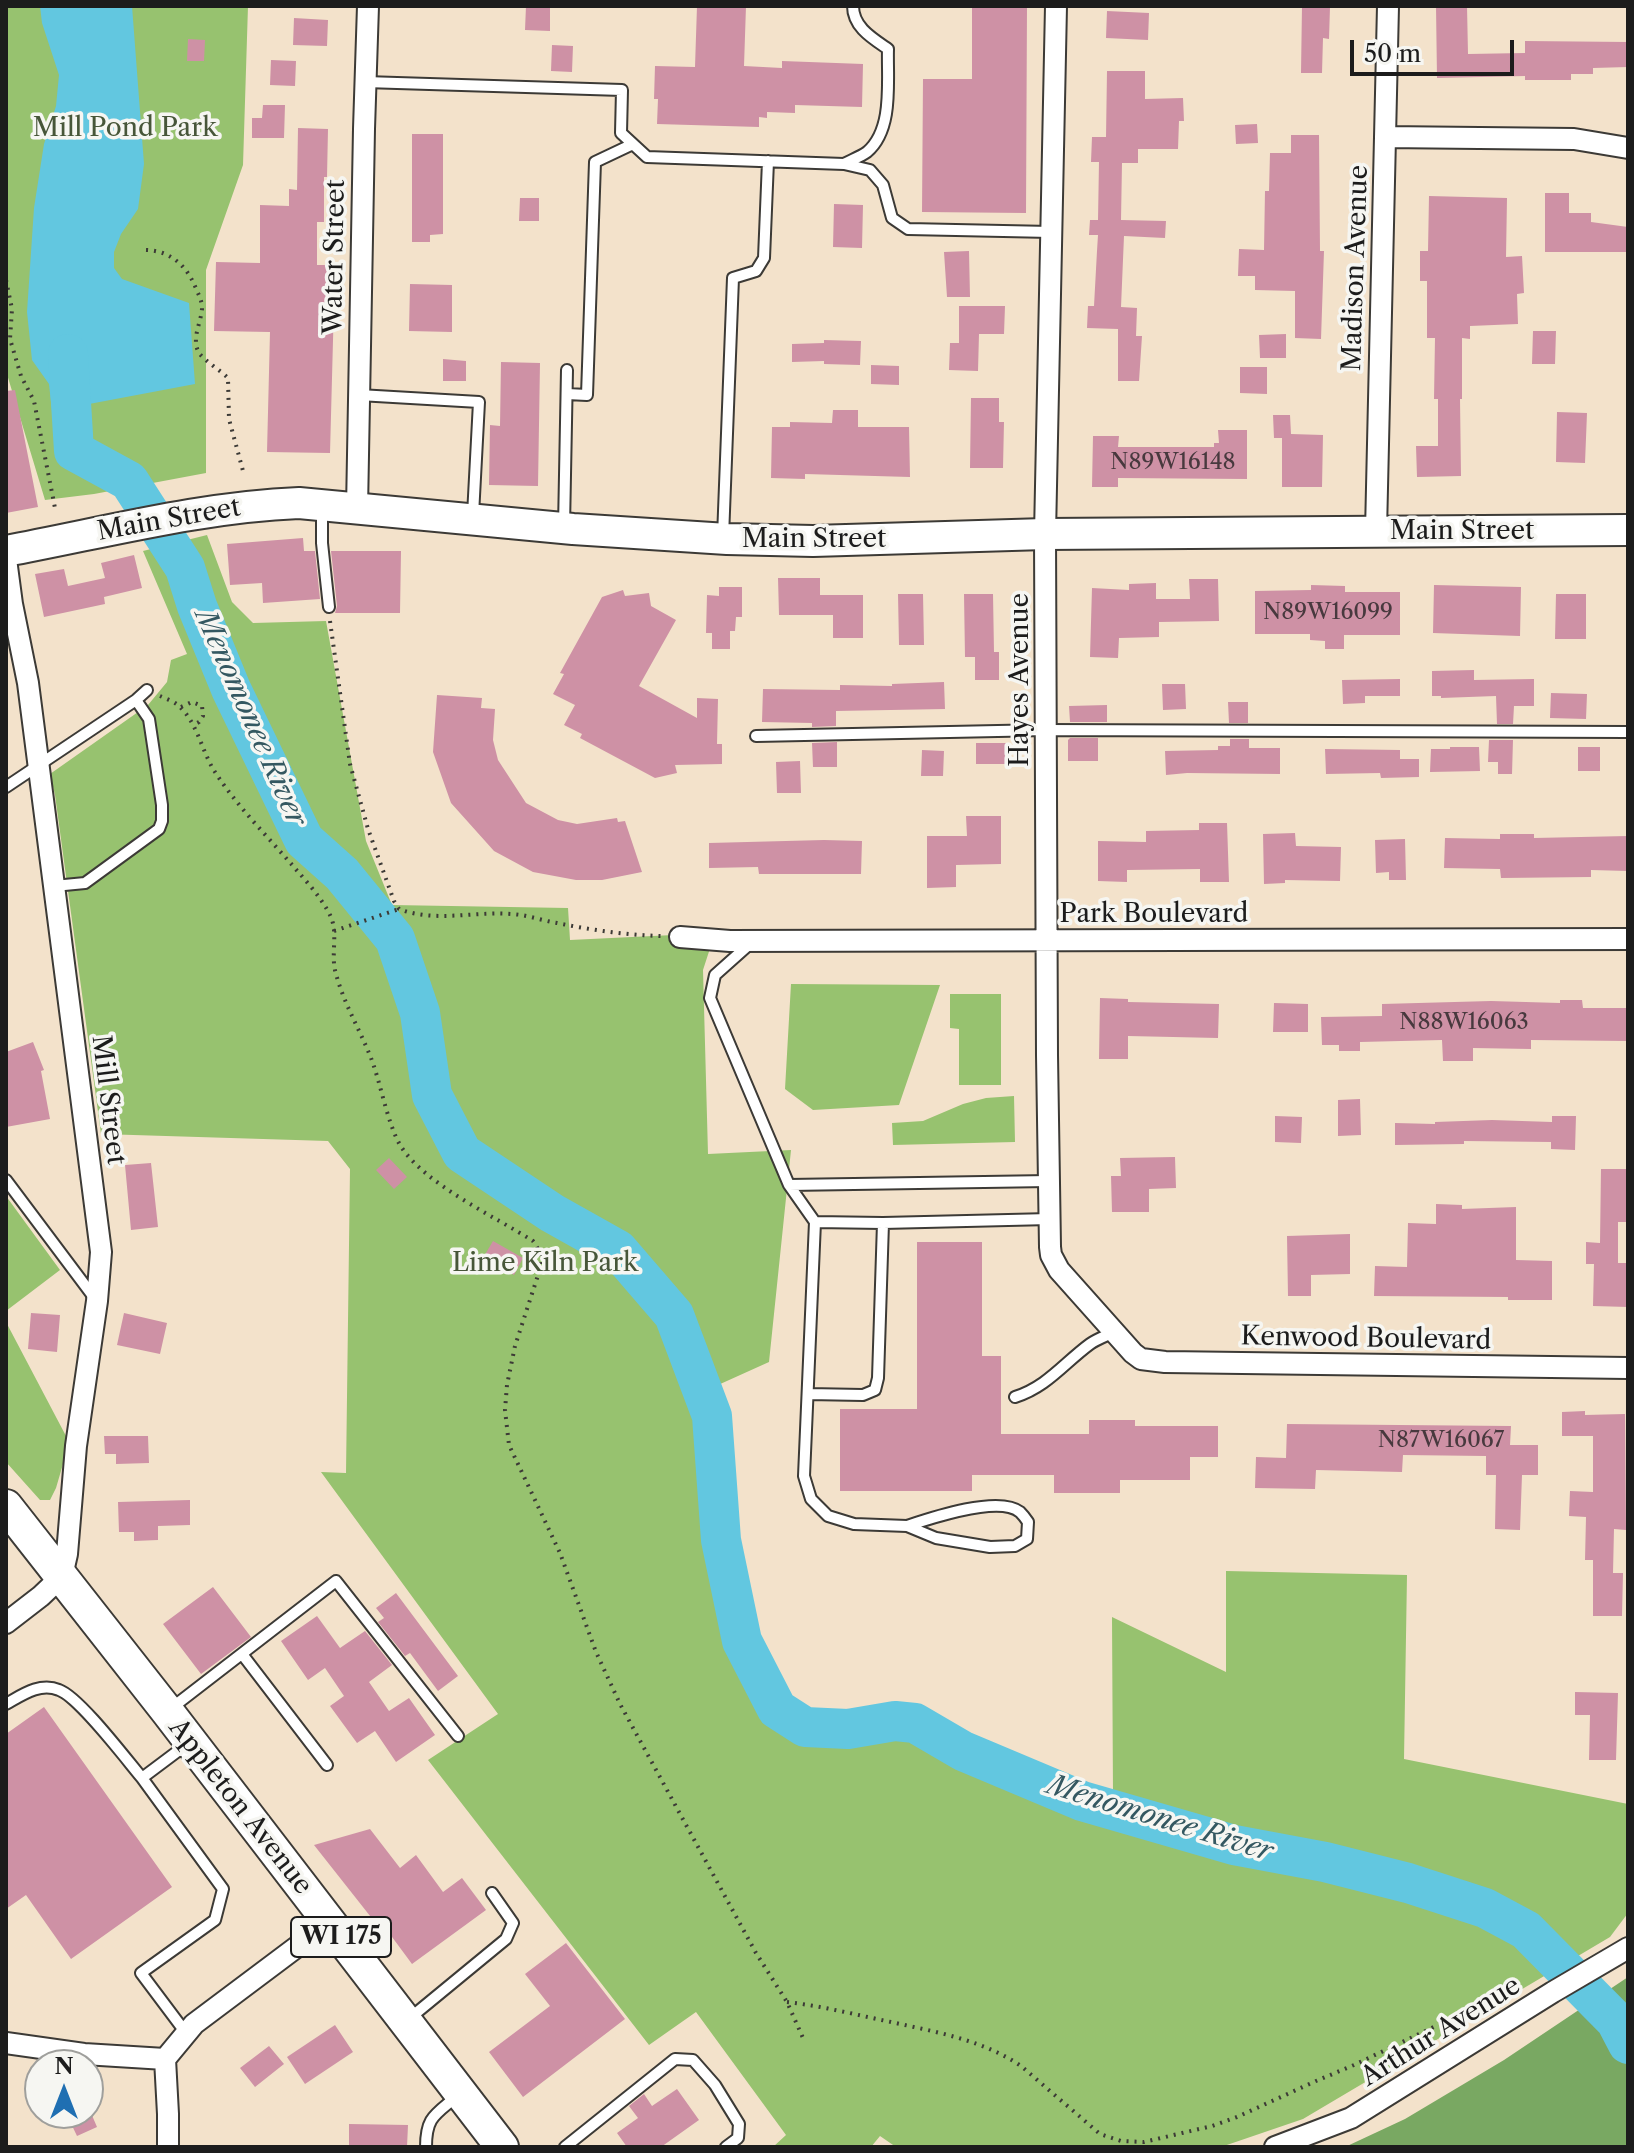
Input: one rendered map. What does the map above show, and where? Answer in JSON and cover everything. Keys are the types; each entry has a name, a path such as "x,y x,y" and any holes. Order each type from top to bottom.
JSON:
{"main road":[{"name":"Main Street","path":"6,551 196,513 260,504 299,503 564,529 813,541 1045,534 1628,530"},
{"name":"Appleton Avenue","path":"6,1506 502,2147"}],"street":[{"name":"Water Street","path":"357,509 368,6"},
{"name":"Hayes Avenue","path":"1056,6 1045,534 1050,1247 1054,1263 1114,1332"},
{"name":"Madison Avenue","path":"1376,531 1388,6"},
{"path":"1385,137 1574,139 1628,148"},
{"name":"Mill Street","path":"6,559 28,683 100,1233 101,1272 76,1446 67,1554 62,1576"},
{"name":"Park Boulevard","path":"680,937 753,941 1628,939"},
{"name":"Kenwood Boulevard","path":"1114,1332 1141,1359 1165,1362 1628,1368"},
{"path":"6,1623 62,1576"},
{"path":"168,2147 165,2059 205,2015 331,1925"},
{"name":"Arthur Avenue","path":"1275,2147 1351,2118 1628,1948"},
{"path":"6,2043 84,2054 165,2059"}],"lane":[{"path":"844,164 867,152 879,136 886,114 888,49 865,32 853,15 853,6"},
{"path":"365,82 622,90 621,133 647,157 844,164 870,170 883,185 892,218 908,229 1051,232"},
{"path":"567,394 587,395 595,162 633,144"},
{"path":"723,539 733,278 756,271 764,258 768,161"},
{"path":"564,529 567,370"},
{"path":"359,395 479,402 473,519"},
{"path":"322,505 322,543 329,607"},
{"path":"6,787 147,690"},
{"path":"54,886 85,883 159,829 162,805 149,719 136,700"},
{"path":"756,736 1046,730 1628,732"},
{"path":"753,941 715,975 710,998 789,1185 815,1222 804,1476 811,1499 828,1516 854,1524 907,1526 936,1538 990,1547 1015,1546 1027,1539 1028,1522 1019,1511 998,1505 933,1517 907,1526"},
{"path":"6,1180 97,1301"},
{"path":"789,1185 1049,1181"},
{"path":"815,1222 1050,1219"},
{"path":"808,1394 863,1395 875,1390 878,1378 883,1223"},
{"path":"1015,1397 1031,1392 1092,1342 1114,1332"},
{"path":"167,1711 336,1581 458,1736"},
{"path":"242,1654 327,1765"},
{"path":"6,1704 28,1691 44,1687 59,1690 75,1699 142,1778 223,1889 215,1920 141,1973 186,2033"},
{"path":"142,1778 190,1742"},
{"path":"407,2021 506,1939 513,1923 492,1893"},
{"path":"565,2147 675,2059 693,2060 715,2085 739,2124 738,2138 726,2147"},
{"path":"426,2147 426,2129 431,2119 460,2093"}],"path":[{"path":"146,250 175,258 194,282 202,303 196,344 200,354 228,378 229,419 243,471"},
{"path":"6,280 12,309 10,339 21,376 34,401 55,508"},
{"path":"329,607 350,764 396,910"},
{"path":"147,690 181,707 215,772 316,893 331,916 335,972 371,1057 400,1145 420,1168 447,1188 538,1247 541,1266 515,1346 507,1385 505,1410 509,1445 560,1553 596,1652 620,1704 756,1953 787,2002 803,2038"},
{"path":"155,706 168,700"},
{"path":"181,707 192,702 202,706 203,716 193,725"},
{"path":"334,931 396,910 438,917 499,913 522,915 640,936 680,937"},
{"path":"787,2002 947,2034 988,2048 1021,2066 1100,2134 1133,2143 1161,2139 1237,2117 1438,2025"}],"green space":[{"name":"Mill Pond Park","path":"6,6 248,6 243,165 206,270 206,473 45,500 6,371"},
{"name":"Lime Kiln Park","path":"207,535 232,602 253,623 326,621 366,841 392,905 568,908 570,940 715,933 703,970 708,1154 791,1150 769,1362 687,1399 704,1441 711,1536 728,1643 747,1691 770,1719 805,1741 830,1742 878,1734 912,1736 953,1755 1013,1790 1112,1821 1112,1617 1226,1672 1226,1571 1407,1575 1404,1759 1628,1804 1628,1913 1610,1937 1303,2119 1221,2147 896,2147 880,2136 871,2147 773,2147 786,2135 696,2012 649,2045 428,1760 498,1714 321,1472 346,1473 350,1169 328,1141 101,1134 50,774 148,705 167,682 171,660 187,654 143,551"},
{"path":"791,984 940,985 899,1105 813,1110 785,1089"},
{"path":"950,994 1001,994 1001,1085 959,1085 959,1029 950,1028"},
{"path":"1014,1096 1015,1142 893,1145 892,1123 923,1121 963,1104"},
{"path":"6,1196 60,1270 6,1311"},
{"path":"6,1322 66,1436 63,1464 50,1500 40,1500 6,1462"},
{"path":"1628,1977 1628,2147 1345,2147 1405,2119 1504,2060"}],"water":[{"path":"40,6 132,6 144,164 138,209 121,234 114,252 114,268 122,279 189,303 195,384 52,411 49,384 32,360 27,312 34,208 44,144 56,106 59,75 42,23"}],"building":[{"path":"526,6 550,6 550,31 525,30"},
{"path":"697,6 746,6 744,66 782,68 782,61 863,64 862,107 795,105 795,113 767,112 767,118 759,117 759,127 657,124 655,66 695,67"},
{"path":"972,6 1027,6 1026,213 922,212 923,79 972,79"},
{"path":"1302,6 1330,7 1329,39 1323,38 1322,73 1301,73"},
{"path":"1436,6 1467,6 1468,54 1525,53 1525,41 1628,42 1628,67 1593,68 1593,74 1571,74 1571,80 1525,80 1525,76 1437,78"},
{"path":"1107,11 1149,13 1148,40 1106,38"},
{"path":"294,18 328,20 327,46 293,45"},
{"path":"188,39 205,40 204,61 187,61"},
{"path":"552,45 573,46 572,72 551,71"},
{"path":"271,60 296,61 295,86 270,85"},
{"path":"1107,71 1145,71 1145,99 1183,98 1184,121 1179,121 1178,149 1138,149 1138,163 1122,163 1121,220 1166,221 1165,238 1124,236 1121,307 1137,308 1136,336 1142,336 1139,381 1118,381 1118,329 1087,328 1088,306 1094,306 1098,235 1089,235 1090,220 1098,220 1099,162 1091,162 1092,137 1106,137"},
{"path":"263,105 285,105 284,138 252,138 252,118 262,118"},
{"path":"1257,124 1258,143 1236,144 1235,125"},
{"path":"298,128 328,129 324,222 317,222 317,265 335,265 330,453 267,452 270,332 214,331 216,262 260,263 260,205 289,206 289,189 297,190"},
{"path":"412,134 443,134 443,234 430,235 430,242 412,242"},
{"path":"1291,135 1319,135 1320,251 1324,251 1321,339 1295,338 1295,291 1255,290 1255,276 1238,276 1239,249 1264,250 1265,191 1269,191 1270,153 1291,153"},
{"path":"1545,193 1569,193 1569,213 1591,213 1591,222 1628,227 1628,252 1545,252"},
{"path":"1429,196 1507,198 1506,257 1522,256 1524,293 1517,294 1518,324 1470,326 1470,339 1462,338 1461,476 1417,477 1416,446 1438,446 1438,399 1434,399 1435,338 1427,338 1427,281 1420,281 1420,251 1428,251"},
{"path":"520,198 539,198 539,221 519,221"},
{"path":"834,204 863,205 862,248 833,247"},
{"path":"969,251 970,297 947,297 944,252"},
{"path":"410,284 452,285 452,332 409,331"},
{"path":"959,306 1005,306 1004,334 979,334 978,371 949,370 950,343 959,343"},
{"path":"1533,331 1556,331 1555,364 1532,364"},
{"path":"1286,334 1286,358 1260,358 1259,335"},
{"path":"824,340 861,341 860,365 824,364 824,361 792,362 792,344 824,343"},
{"path":"443,359 466,361 466,381 443,381"},
{"path":"501,362 540,363 538,486 489,485 490,425 500,426"},
{"path":"871,365 899,366 899,385 871,384"},
{"path":"1240,367 1267,367 1267,394 1240,393"},
{"path":"15,390 38,507 6,513 6,391"},
{"path":"971,398 999,398 999,422 1004,422 1003,468 970,468"},
{"path":"833,410 858,410 858,427 909,427 910,477 805,474 805,479 771,478 772,427 790,427 790,422 832,423"},
{"path":"1557,412 1587,413 1585,463 1556,462"},
{"path":"1273,415 1290,415 1291,434 1323,435 1322,487 1282,487 1282,438 1274,438"},
{"path":"1218,430 1247,430 1247,479 1118,478 1118,487 1092,487 1093,436 1119,436 1118,447 1214,447 1214,443 1219,443"},
{"path":"303,538 304,551 315,551 320,599 263,603 262,583 230,585 227,544"},
{"path":"331,551 401,551 400,613 335,613 337,606"},
{"path":"134,555 142,588 104,597 105,604 44,617 35,574 64,569 68,586 105,578 101,563"},
{"path":"778,578 820,578 820,595 863,595 863,638 833,638 833,615 779,615"},
{"path":"1189,579 1218,579 1219,621 1159,622 1159,637 1119,638 1118,658 1090,657 1092,588 1129,590 1129,584 1156,583 1156,599 1190,599"},
{"path":"1311,585 1345,586 1345,592 1400,592 1400,635 1344,635 1344,649 1325,649 1325,641 1310,640 1310,634 1255,634 1255,591 1311,590"},
{"path":"1434,585 1521,587 1520,636 1433,633"},
{"path":"719,587 742,587 742,617 736,617 735,631 730,631 730,649 712,649 712,633 706,633 707,595 719,596"},
{"path":"623,590 625,596 649,593 651,606 676,620 639,686 697,718 697,698 718,699 717,744 722,744 722,764 675,765 677,773 655,778 580,738 582,734 564,725 575,705 553,694 564,674 560,673 602,597"},
{"path":"898,594 923,594 924,645 899,645"},
{"path":"964,594 993,594 994,652 999,652 999,680 975,680 975,657 965,657"},
{"path":"1556,594 1586,594 1586,639 1555,639"},
{"path":"1474,670 1474,680 1534,679 1534,706 1514,706 1513,724 1497,724 1496,696 1432,696 1432,671"},
{"path":"1400,679 1400,696 1365,696 1365,703 1343,704 1342,680"},
{"path":"944,682 945,709 836,711 836,726 762,722 763,689 840,690 840,685 892,686"},
{"path":"1162,684 1185,684 1186,709 1163,710"},
{"path":"1551,693 1587,694 1586,719 1550,718"},
{"path":"437,695 482,698 481,708 495,709 493,740 498,760 526,803 558,820 577,824 617,818 618,822 625,821 642,872 602,880 576,880 533,872 494,851 451,803 433,752"},
{"path":"1228,702 1248,702 1248,723 1229,723"},
{"path":"1107,705 1107,722 1070,722 1069,706"},
{"path":"1070,738 1098,738 1098,761 1068,761"},
{"path":"1230,739 1249,739 1249,748 1280,748 1280,774 1166,775 1165,751 1218,750 1218,746 1230,746"},
{"path":"1489,740 1513,740 1512,774 1498,774 1498,762 1488,762"},
{"path":"837,742 837,767 813,767 812,743"},
{"path":"976,743 1010,743 1011,764 976,764"},
{"path":"1479,747 1480,771 1430,772 1431,749"},
{"path":"1578,747 1600,747 1600,771 1578,771"},
{"path":"1325,749 1400,750 1400,759 1419,759 1419,777 1381,778 1380,773 1326,774"},
{"path":"922,750 944,751 943,776 921,776"},
{"path":"800,761 801,793 777,793 776,762"},
{"path":"966,816 1001,816 1001,864 956,865 956,887 927,888 927,836 967,836"},
{"path":"1199,823 1227,823 1229,882 1200,882 1200,869 1127,870 1127,882 1098,881 1098,841 1146,842 1146,831 1199,830"},
{"path":"1295,833 1296,846 1341,847 1340,881 1285,880 1285,883 1264,884 1263,834"},
{"path":"1500,834 1534,834 1534,838 1628,836 1628,871 1591,870 1591,877 1501,878 1500,869 1444,868 1445,838 1500,839"},
{"path":"1405,839 1406,880 1389,880 1389,872 1376,873 1375,840"},
{"path":"862,841 861,874 759,874 758,867 709,868 709,843"},
{"path":"1100,998 1128,999 1128,1002 1219,1004 1218,1038 1128,1036 1128,1059 1099,1059"},
{"path":"1560,1000 1582,1000 1583,1008 1628,1008 1628,1041 1531,1040 1531,1049 1473,1048 1473,1061 1443,1061 1442,1040 1360,1042 1360,1051 1339,1051 1339,1045 1322,1045 1321,1017 1382,1016 1382,1004 1560,1003"},
{"path":"1274,1003 1308,1004 1308,1032 1273,1032"},
{"path":"33,1042 44,1070 41,1071 50,1119 6,1127 6,1052"},
{"path":"1360,1099 1361,1135 1338,1136 1338,1100"},
{"path":"1275,1116 1302,1117 1301,1143 1275,1142"},
{"path":"1552,1116 1576,1116 1575,1150 1551,1149 1551,1142 1464,1141 1464,1144 1395,1145 1395,1123 1552,1122"},
{"path":"1175,1157 1176,1188 1149,1189 1149,1212 1112,1212 1111,1176 1121,1176 1120,1158"},
{"path":"389,1158 407,1177 394,1189 376,1170"},
{"path":"151,1163 158,1227 131,1230 125,1165"},
{"path":"1601,1169 1628,1169 1628,1222 1618,1222 1618,1263 1628,1263 1628,1307 1593,1306 1594,1264 1586,1264 1586,1242 1600,1243"},
{"path":"1436,1204 1462,1205 1462,1209 1516,1207 1516,1260 1552,1261 1552,1300 1374,1296 1375,1266 1407,1267 1408,1223 1436,1224"},
{"path":"1350,1234 1350,1274 1311,1275 1311,1296 1288,1296 1287,1236"},
{"path":"493,1241 523,1258 514,1275 483,1258"},
{"path":"917,1242 982,1242 982,1356 1001,1356 1001,1434 1089,1434 1089,1420 1135,1420 1135,1426 1218,1426 1218,1457 1190,1457 1190,1480 1120,1480 1120,1493 1054,1493 1054,1475 972,1475 972,1491 840,1491 840,1409 917,1409"},
{"path":"31,1313 60,1315 57,1352 28,1349"},
{"path":"124,1313 167,1323 160,1354 117,1345"},
{"path":"1585,1411 1585,1415 1625,1414 1626,1530 1614,1529 1613,1573 1623,1573 1622,1616 1593,1616 1593,1560 1585,1560 1586,1517 1569,1516 1570,1491 1593,1492 1593,1436 1562,1436 1562,1412"},
{"path":"1287,1424 1511,1426 1510,1445 1538,1445 1538,1475 1522,1475 1520,1530 1495,1529 1496,1475 1486,1475 1486,1456 1403,1455 1402,1472 1316,1470 1315,1489 1255,1488 1256,1457 1286,1458"},
{"path":"104,1436 148,1436 149,1463 116,1464 116,1454 105,1454"},
{"path":"190,1500 190,1525 158,1526 158,1540 134,1541 134,1532 119,1532 118,1502"},
{"path":"213,1587 251,1637 201,1674 163,1624"},
{"path":"396,1593 458,1676 438,1691 410,1653 405,1656 378,1622 384,1618 376,1608"},
{"path":"317,1616 340,1648 365,1631 392,1665 369,1682 389,1711 409,1698 435,1735 396,1762 375,1731 357,1743 330,1706 344,1696 325,1668 308,1680 281,1641"},
{"path":"1575,1692 1618,1693 1616,1760 1589,1760 1590,1715 1575,1715"},
{"path":"44,1707 172,1887 71,1959 26,1895 6,1909 6,1734"},
{"path":"370,1829 400,1868 416,1855 443,1892 462,1878 486,1910 412,1964 378,1918 374,1921 314,1845"},
{"path":"566,1943 625,2019 523,2097 489,2052 550,2006 525,1974"},
{"path":"335,2025 353,2052 305,2084 287,2057"},
{"path":"269,2046 284,2064 255,2087 240,2068"},
{"path":"677,2089 699,2120 661,2147 627,2147 617,2133 638,2118 629,2106 644,2094 652,2106"},
{"path":"349,2124 408,2125 407,2147 349,2147"},
{"path":"74,2129 93,2129 77,2136"}],"waterway":[{"name":"Menomonee River","path":"68,354 74,451 129,481 185,568 231,689 304,840 342,874 395,939 420,1013 432,1095 462,1153 552,1213 618,1250 674,1315 712,1416 721,1540 742,1641 777,1709 805,1727 848,1729 895,1721 915,1723 963,1751 1082,1801 1234,1845 1325,1862 1408,1883 1485,1908 1526,1930 1616,2021 1628,2044"}]}
